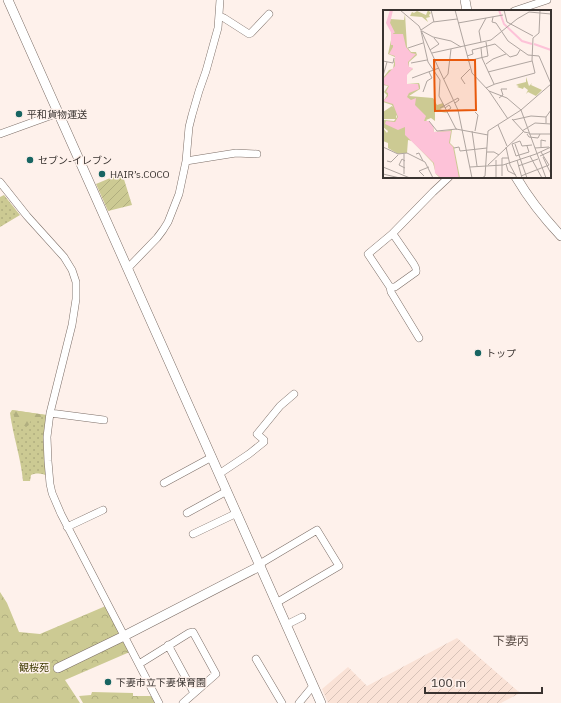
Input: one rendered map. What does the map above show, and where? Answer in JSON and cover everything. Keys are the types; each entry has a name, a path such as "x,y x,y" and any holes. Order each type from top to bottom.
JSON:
{"street":[{"path":"8,0 321,703"},
{"path":"128,268 157,238 168,222 179,194 186,161 189,127 218,28 220,0"},
{"path":"465,0 468,10"},
{"path":"517,10 547,0"},
{"path":"218,16 224,18 249,34 269,14"},
{"path":"0,134 58,113"},
{"path":"186,161 236,154 257,154"},
{"path":"419,338 391,292 390,287 368,254 393,234 448,178"},
{"path":"517,178 545,219 561,236"},
{"path":"0,182 27,216 64,257 70,265 75,278 77,286 75,314 50,413 47,437 50,484 55,501 67,527 159,703"},
{"path":"390,287 396,287 416,272 414,262 393,234"},
{"path":"219,474 264,442 258,433 280,406 294,394"},
{"path":"50,413 104,420"},
{"path":"164,483 212,457"},
{"path":"187,513 227,491"},
{"path":"67,527 103,510"},
{"path":"193,534 236,513"},
{"path":"58,668 260,566 263,562 317,530 339,566 276,603"},
{"path":"286,625 302,617"},
{"path":"139,664 189,632 193,632 216,674 183,703"},
{"path":"168,645 194,693"},
{"path":"256,659 282,703"},
{"path":"299,703 313,686"}],"shaded area":[{"path":"457,638 520,693 501,703 328,703 322,689 348,667 367,686"}],"green space":[{"path":"122,173 132,205 108,211 96,184"},
{"path":"4,195 20,215 0,227 0,197"},
{"path":"12,410 47,415 44,455 47,476 35,474 31,475 30,481 23,481 21,464 10,413"},
{"path":"12,410 45,415 31,420 28,426 20,426 16,422"},
{"name":"観桜苑","path":"0,592 7,603 19,632 40,634 108,605 132,651 65,680 80,703 0,703"},
{"path":"92,692 133,693 133,696 152,696 155,703 83,703 79,696 91,695"}],"place":[{"name":"平和貨物運送","path":"19,114"},
{"name":"セブン-イレブン","path":"30,160"},
{"name":"HAIR’s.COCO","path":"102,174"},
{"name":"トップ","path":"478,353"},
{"name":"下妻市立下妻保育園","path":"108,682"}],"district":[{"name":"下妻丙","path":"511,640"}]}
